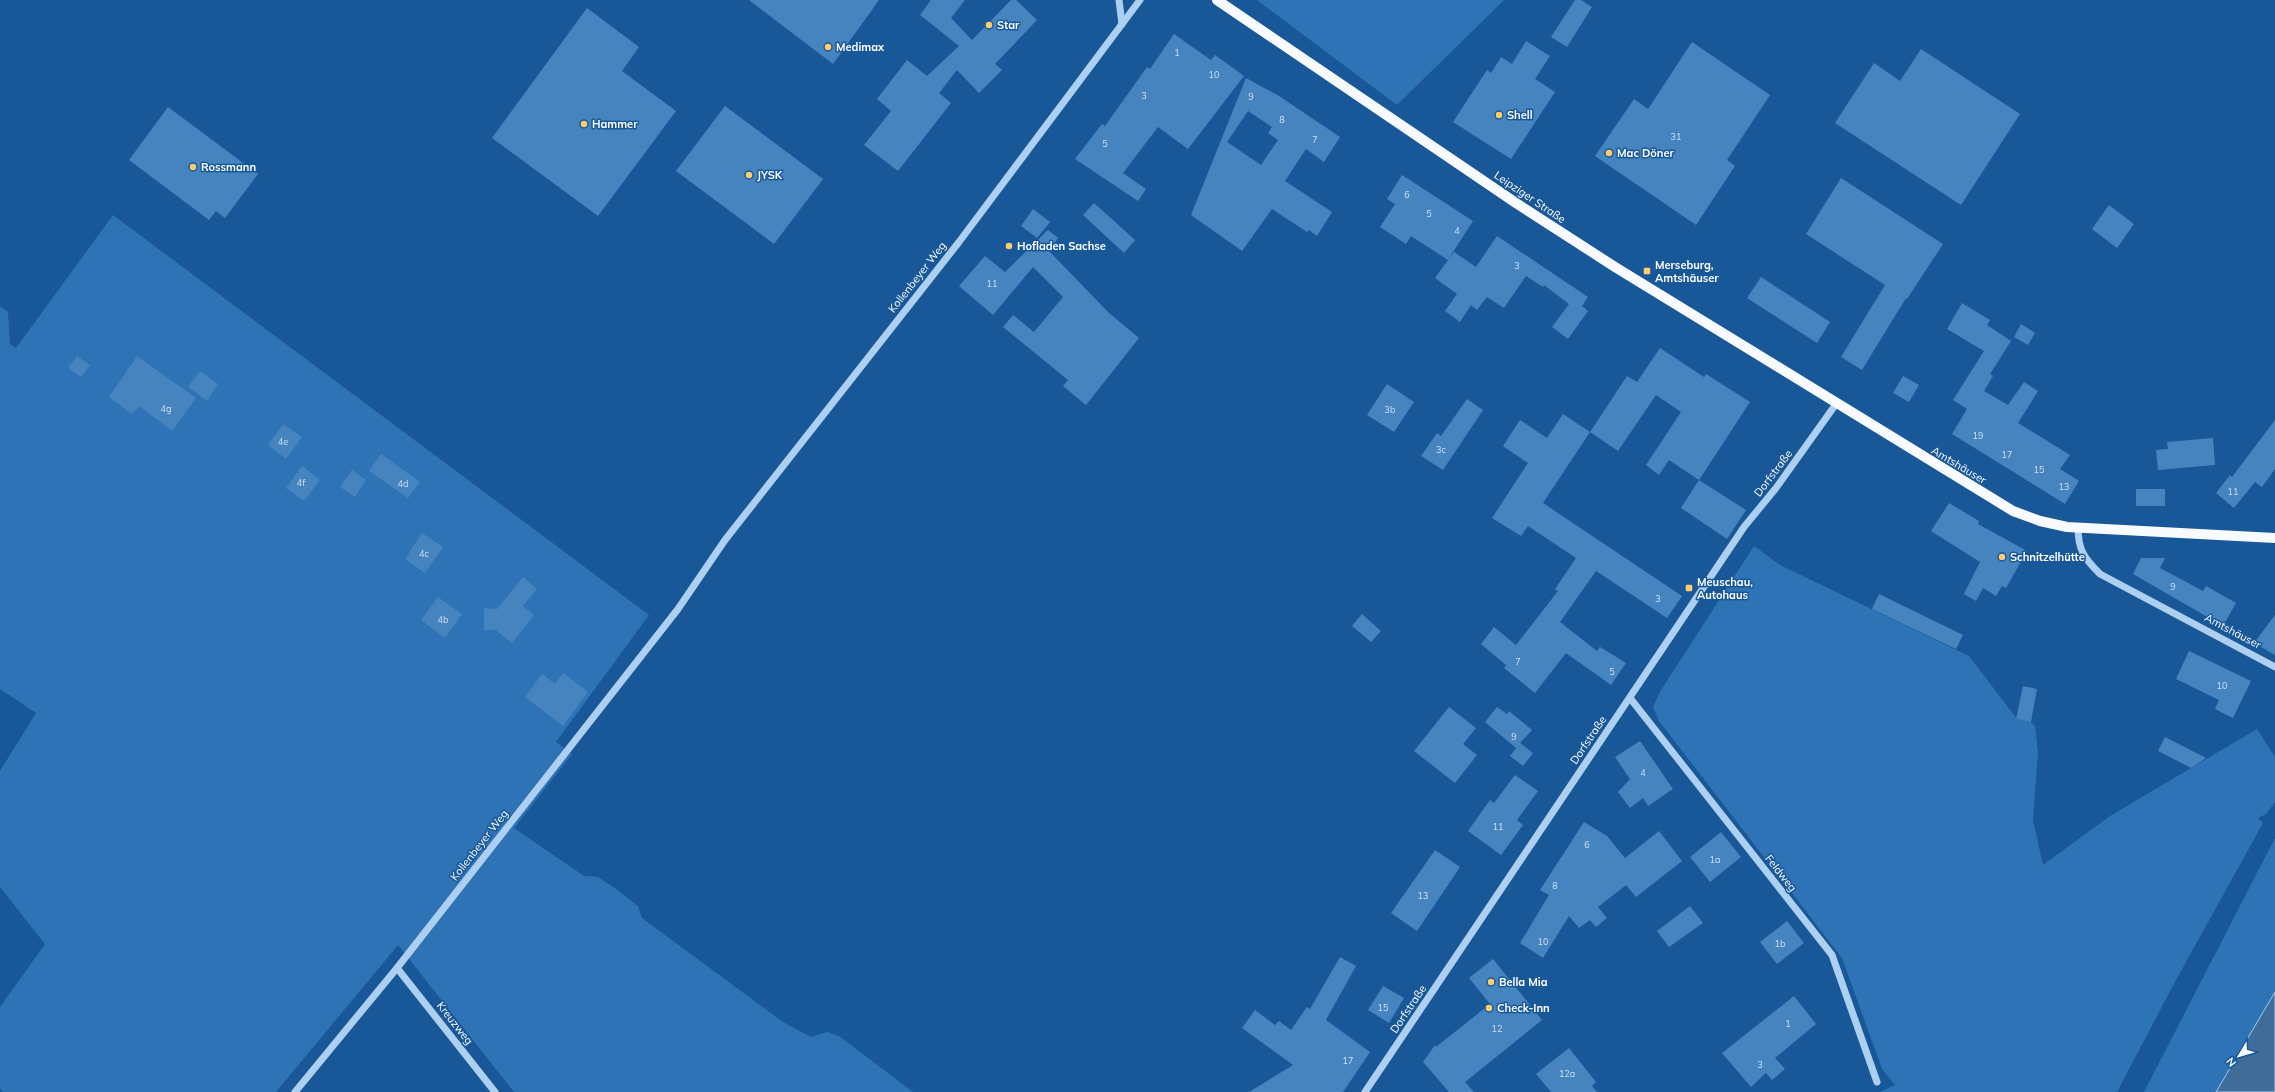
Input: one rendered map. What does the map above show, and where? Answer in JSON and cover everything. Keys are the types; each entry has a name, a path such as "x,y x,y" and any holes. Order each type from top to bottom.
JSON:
{"main road":[{"name":"Leipziger Straße","path":"1217,0 1516,203 1836,404"},
{"name":"Amtshäuser","path":"1836,404 2013,511 2040,521 2078,528 2275,538"}],"street":[{"path":"1119,0 1122,24"},
{"name":"Kollenbeyer Weg","path":"295,1092 397,968 678,609 725,540 959,242 1140,0"},
{"name":"Dorfstraße","path":"1366,1092 1744,527 1776,488 1836,404"},
{"name":"Amtshäuser","path":"2078,528 2078,545 2088,562 2100,574 2275,667"},
{"name":"Feldweg","path":"1630,698 1832,955 1877,1082"},
{"name":"Kreuzweg","path":"397,968 495,1092"}],"shaded area":[{"path":"1257,0 1504,0 1397,105"},
{"path":"113,215 649,615 556,742 572,754 514,828 584,876 598,877 616,889 638,906 642,918 783,1022 811,1037 827,1032 839,1036 913,1092 514,1092 398,945 276,1092 3,1092 0,1088 0,1007 45,944 0,887 0,771 36,713 0,689 0,306 8,312 10,344 16,348"},
{"path":"1754,546 1780,565 1969,656 2017,719 2031,722 2035,726 2038,752 2033,820 2043,865 2110,816 2257,729 2275,757 2275,802 2266,814 2258,818 2263,823 2176,980 2117,1092 1880,1092 1895,1085 1882,1069 1842,958 1659,721 1653,707 1661,690"},
{"path":"2275,838 2275,992 2216,1092 2144,1092"},
{"path":"2275,992 2275,1092 2216,1092"}],"building":[{"name":"Medimax","path":"749,0 879,0 833,64"},
{"path":"931,0 965,0 951,18 972,40 1011,0 1016,0 1037,20 995,64 1002,70 979,93 957,70 939,93 951,103 898,171 864,145 891,111 877,99 907,60 927,76 959,46 920,15"},
{"path":"1575,0 1581,0 1592,7 1567,47 1551,37"},
{"name":"Hammer","path":"587,8 639,47 622,71 676,111 598,216 492,138"},
{"path":"1174,34 1211,60 1215,55 1244,76 1188,149 1158,127 1123,173 1146,189 1138,201 1075,159 1102,124 1105,126 1147,67 1150,69"},
{"name":"Shell","path":"1526,41 1550,56 1535,79 1555,92 1511,159 1453,122 1487,70 1491,73 1501,57 1512,64"},
{"path":"1692,42 1770,95 1727,160 1735,166 1696,225 1595,156 1634,99 1648,109"},
{"path":"1921,49 2020,114 1961,205 1835,123 1874,63 1900,81"},
{"path":"1246,78 1279,96 1340,137 1324,162 1306,149 1285,181 1332,212 1317,236 1309,230 1307,232 1272,209 1242,251 1191,215","holes":["1248,111 1272,127 1268,133 1278,140 1261,165 1227,142"]},
{"name":"JYSK","path":"725,106 823,179 774,244 676,171"},
{"name":"Rossmann","path":"168,107 258,174 225,218 216,211 209,220 129,160"},
{"path":"1402,175 1473,221 1448,260 1411,236 1406,244 1380,227 1395,204 1387,199"},
{"path":"1841,178 1943,244 1907,299 1906,298 1862,370 1841,357 1885,285 1806,234"},
{"path":"1094,203 1135,240 1124,253 1083,215"},
{"path":"2109,205 2134,224 2117,248 2092,229"},
{"path":"1033,209 1050,222 1037,238 1021,226"},
{"path":"1048,230 1058,238 1049,251 1109,313 1139,338 1086,405 1063,386 1068,380 1003,327 1013,315 1034,332 1063,297 1033,267 993,315 959,286 985,256 1005,272"},
{"path":"1497,236 1588,297 1582,306 1588,311 1568,339 1552,327 1569,304 1544,285 1543,287 1526,276 1504,308 1487,297 1477,310 1471,305 1460,322 1445,311 1457,294 1435,278 1454,252 1476,267"},
{"path":"1761,277 1830,322 1817,343 1747,298"},
{"path":"1962,303 1990,320 1987,325 2011,341 1990,374 1993,376 1984,391 2008,405 2024,382 2038,391 2018,423 2070,455 2060,469 2079,481 2065,504 1952,434 1967,409 1953,400 1984,351 1947,329"},
{"path":"2021,324 2035,333 2028,345 2014,337"},
{"path":"1660,348 1704,377 1706,374 1750,402 1699,480 1669,460 1659,475 1646,465 1681,412 1656,395 1618,451 1590,432 1627,376 1637,382"},
{"path":"77,356 90,365 81,377 68,368"},
{"path":"137,356 196,398 172,431 139,406 132,414 109,397"},
{"path":"200,371 218,384 207,401 188,387"},
{"path":"1903,376 1919,385 1909,402 1893,393"},
{"path":"1387,384 1414,402 1394,432 1367,415"},
{"path":"1467,399 1483,410 1443,470 1421,456 1437,433 1441,436"},
{"path":"1563,414 1590,432 1543,503 1682,596 1667,618 1596,571 1560,622 1597,651 1600,647 1626,663 1611,685 1566,653 1535,693 1504,668 1506,665 1481,644 1494,627 1516,645 1558,591 1555,589 1576,558 1528,526 1521,536 1492,518 1528,463 1503,446 1520,420 1547,438"},
{"path":"2275,420 2275,469 2262,487 2255,482 2234,508 2216,493 2230,475 2232,477"},
{"path":"283,424 302,437 286,459 268,445"},
{"path":"2213,438 2215,465 2158,470 2156,450 2168,449 2167,442"},
{"path":"381,454 420,482 408,498 369,471"},
{"path":"302,466 320,480 304,501 286,488"},
{"path":"352,470 366,480 355,497 340,487"},
{"path":"1699,480 1746,510 1727,539 1681,508"},
{"path":"2136,489 2165,489 2165,506 2136,506"},
{"path":"1949,503 1979,521 1978,524 2027,551 2006,588 2002,586 1996,596 1983,588 1976,601 1964,594 1980,562 1931,531"},
{"path":"422,533 443,547 425,573 405,559"},
{"path":"2141,558 2165,558 2160,568 2203,591 2206,586 2236,603 2223,626 2133,574"},
{"path":"523,577 537,589 523,606 534,615 512,643 496,630 484,630 484,608 497,609"},
{"path":"1879,594 1963,635 1956,649 1872,609"},
{"path":"438,597 462,614 445,638 421,620"},
{"path":"1362,614 1381,631 1371,642 1352,626"},
{"path":"2275,615 2275,655 2254,643"},
{"path":"2189,651 2251,681 2233,718 2215,709 2219,700 2176,679"},
{"path":"563,673 588,692 563,726 525,697 542,674 555,684"},
{"path":"2023,686 2037,689 2031,722 2016,719"},
{"path":"1449,707 1476,728 1463,744 1477,755 1455,783 1414,751"},
{"path":"1497,707 1507,714 1509,711 1532,730 1516,748 1485,722"},
{"path":"2165,737 2206,758 2191,768 2158,751"},
{"path":"1640,741 1673,789 1648,806 1643,798 1630,808 1618,792 1630,779 1615,757"},
{"path":"1520,743 1533,753 1523,766 1510,756"},
{"path":"1515,775 1538,791 1517,820 1523,825 1501,855 1468,831 1490,800 1494,803"},
{"path":"1584,822 1607,836 1625,858 1659,831 1682,861 1636,897 1626,885 1598,907 1607,918 1596,927 1590,920 1579,928 1569,916 1543,958 1520,943 1549,895 1540,890"},
{"path":"1721,832 1741,857 1710,882 1690,857"},
{"path":"1435,850 1460,867 1417,931 1391,913"},
{"path":"1690,906 1703,923 1669,947 1657,931"},
{"path":"1787,921 1804,943 1777,964 1760,942"},
{"path":"1340,957 1356,966 1326,1020 1370,1052 1343,1092 1249,1092 1293,1065 1242,1028 1255,1010 1275,1025 1279,1021 1291,1030 1307,1007 1310,1009"},
{"path":"1493,959 1542,1020 1465,1082 1474,1092 1449,1092 1423,1062 1435,1045 1436,1047 1490,1004 1469,978"},
{"path":"1383,986 1404,998 1389,1023 1368,1010"},
{"path":"1794,996 1816,1024 1775,1058 1785,1069 1772,1080 1766,1073 1751,1087 1722,1053"},
{"path":"1569,1048 1596,1082 1592,1086 1597,1092 1551,1092 1536,1074"}],"place":[{"name":"Star","path":"989,25"},
{"name":"Medimax","path":"828,47"},
{"name":"Shell","path":"1499,115"},
{"name":"Hammer","path":"584,124"},
{"name":"Mac Döner","path":"1609,153"},
{"name":"Rossmann","path":"193,167"},
{"name":"JYSK","path":"749,175"},
{"name":"Hofladen Sachse","path":"1009,246"},
{"name":"Merseburg, Amtshäuser","path":"1647,271"},
{"name":"Schnitzelhütte","path":"2002,557"},
{"name":"Meuschau, Autohaus","path":"1689,588"},
{"name":"Bella Mia","path":"1491,982"},
{"name":"Check-Inn","path":"1489,1008"}]}
